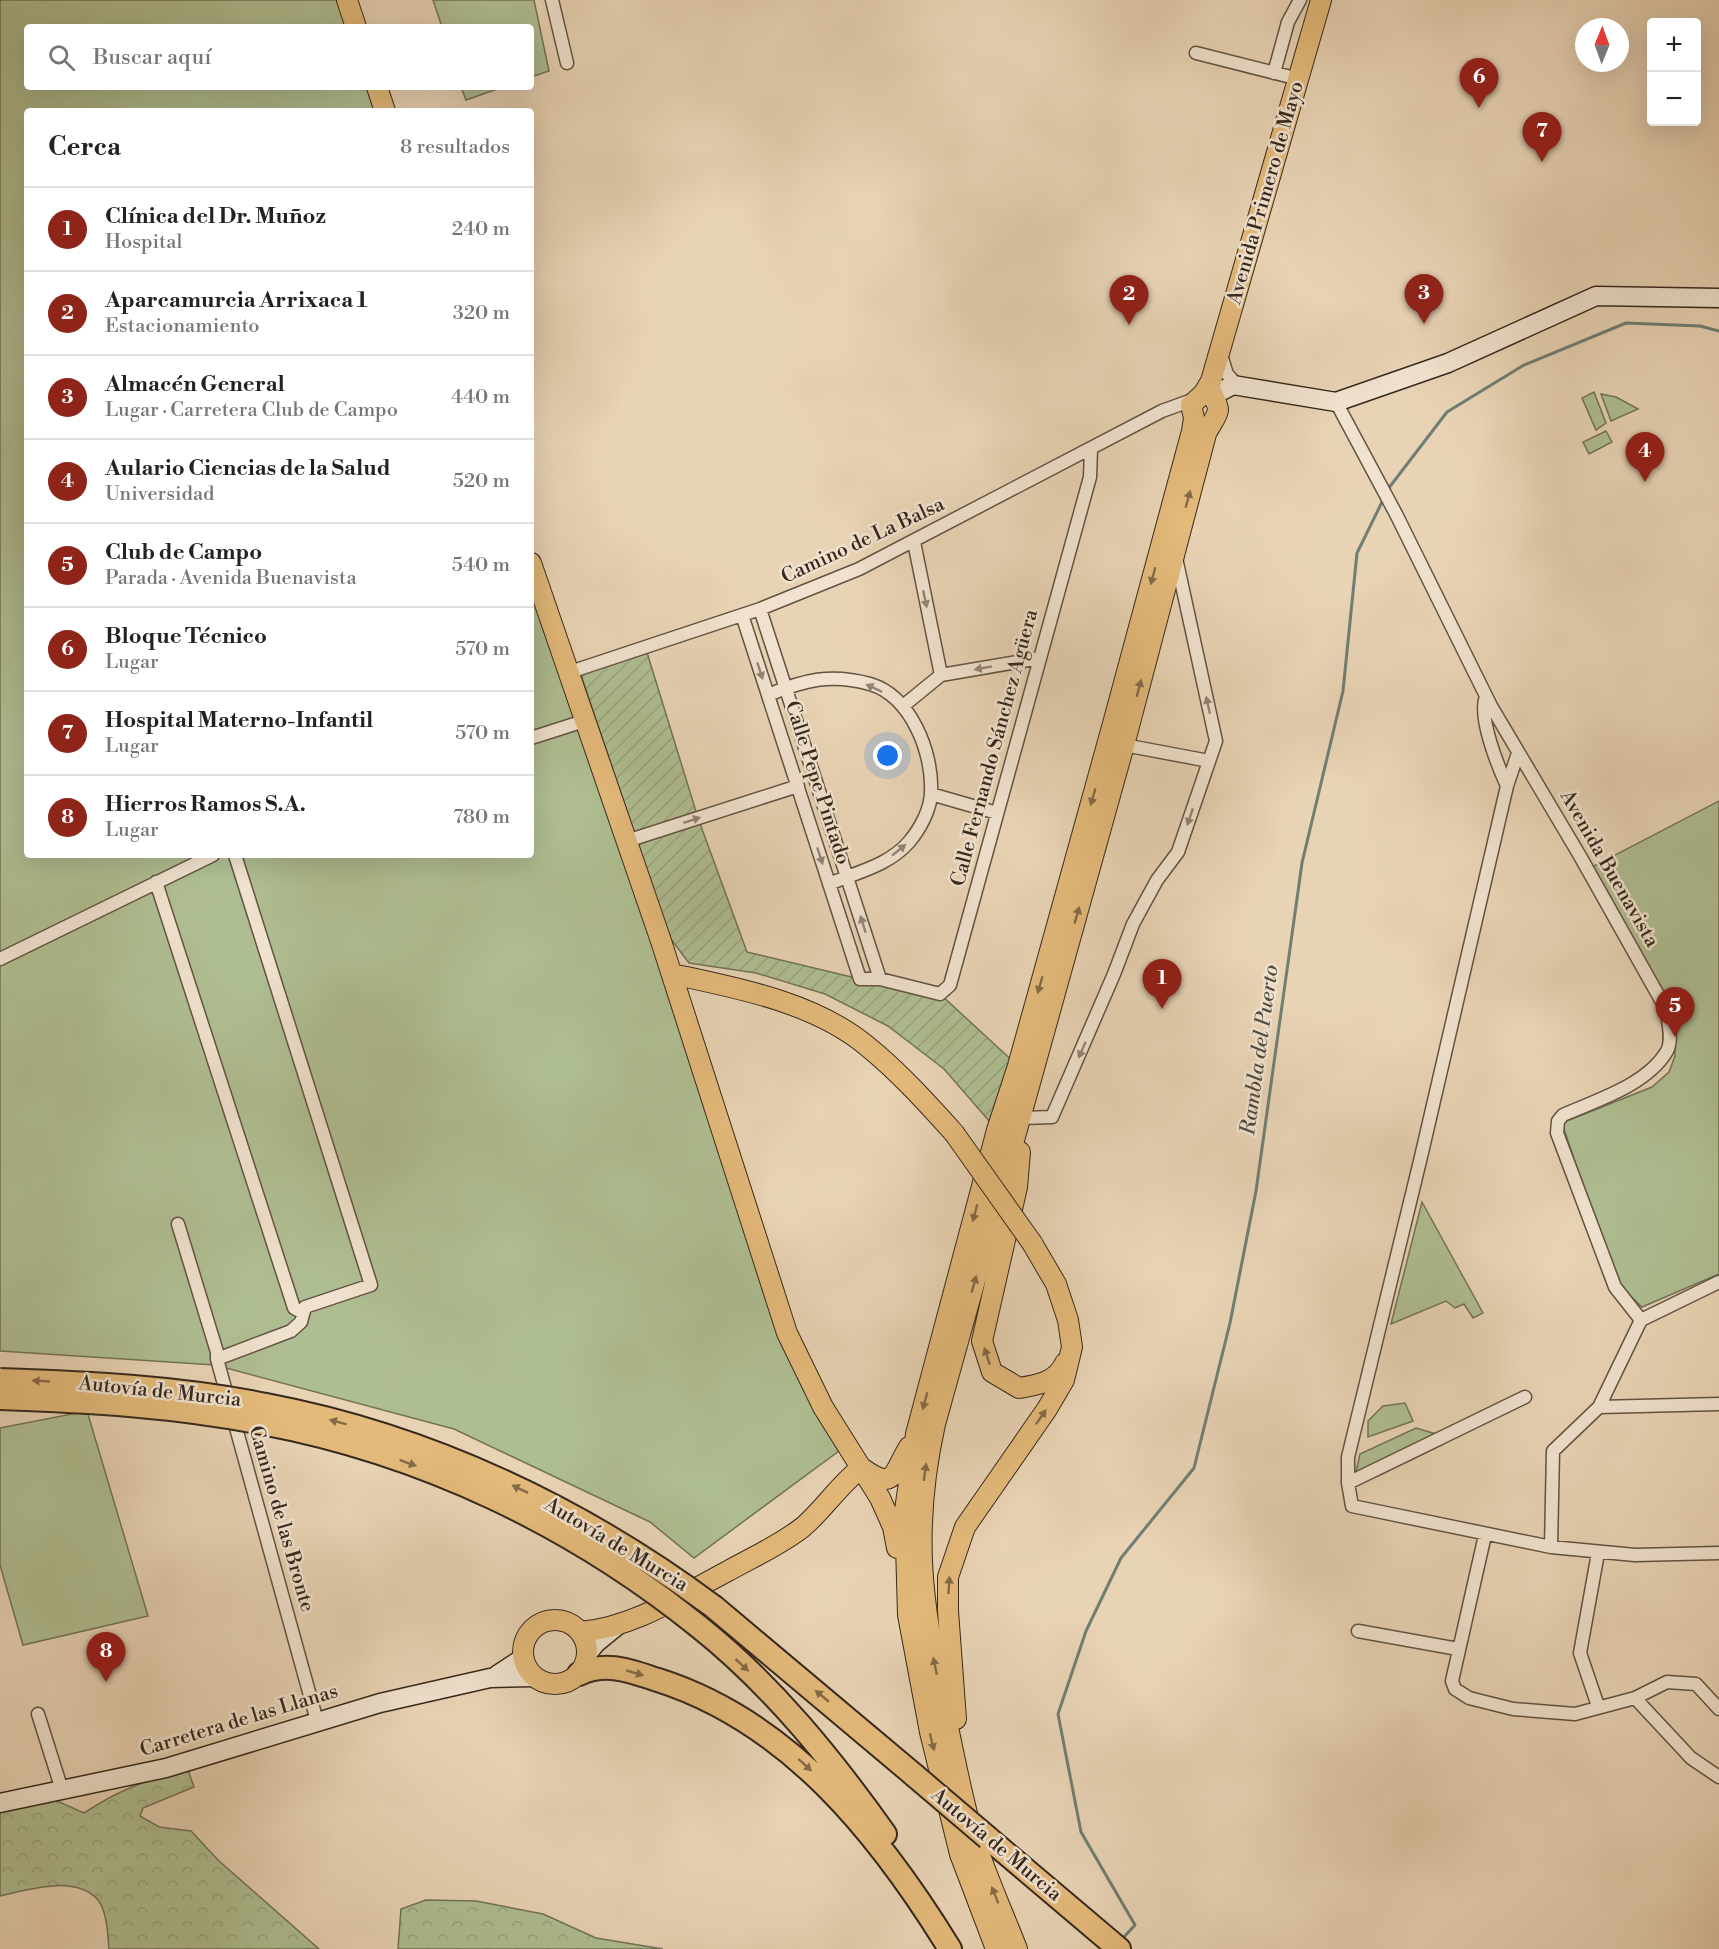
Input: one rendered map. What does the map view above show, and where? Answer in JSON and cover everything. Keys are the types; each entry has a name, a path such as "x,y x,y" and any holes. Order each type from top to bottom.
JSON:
{"highway":[{"name":"Autovía de Murcia","path":"0,1380 108,1384 218,1396 313,1415 377,1433 465,1464 556,1507 653,1563 714,1607 1119,1949"},
{"name":"Autovía de Murcia","path":"0,1398 107,1403 215,1415 309,1433 392,1457 467,1486 560,1531 615,1563 698,1626 768,1691 819,1747 901,1856 958,1949"},
{"path":"583,1664 638,1674 712,1702 764,1732 829,1788 904,1882 950,1949"}],"main road":[{"path":"347,0 356,24"},
{"name":"Avenida Primero de Mayo","path":"1210,400 1221,348 1321,0"},
{"path":"378,90 384,108"},
{"path":"1017,1949 970,1826 931,1649 922,1590 920,1525 925,1472 935,1424 1124,745 1206,434 1210,400"},
{"path":"908,1615 905,1510 916,1434 998,1130 1114,720 1210,400"},
{"path":"534,571 672,974 787,1333 823,1407 861,1468 893,1527 930,1732 960,1854 996,1949"},
{"path":"1114,720 1124,745"},
{"path":"1103,759 1124,745"},
{"path":"661,941 688,964 720,985"},
{"path":"672,974 769,998 821,1018 866,1045 922,1098 954,1133 1032,1243 1056,1284 1068,1320 1072,1347 1064,1380 1047,1409 964,1527 948,1577 957,1770"},
{"path":"684,1011 700,991 720,985"},
{"path":"1027,1092 1017,1187 982,1341 992,1372 1019,1388 1042,1384 1061,1372 1072,1347"},
{"path":"861,1468 881,1480 892,1478 916,1434"},
{"path":"580,1632 583,1664 565,1683 556,1685 540,1682 533,1677 523,1659 527,1636 538,1625 560,1620 580,1632 618,1624 685,1595 785,1540 819,1512 849,1477 861,1468"}],"street":[{"path":"552,0 567,63"},
{"path":"1274,73 1287,22 1299,0"},
{"path":"1196,53 1299,79"},
{"path":"1210,400 1336,402 1448,363 1596,296 1719,298"},
{"name":"Camino de La Balsa","path":"567,673 699,627 760,609 859,569 1162,411 1210,400"},
{"name":"Avenida Buenavista","path":"1336,402 1370,462 1491,706 1580,856 1666,1009 1670,1035 1667,1050 1648,1070 1628,1086 1563,1115 1558,1121 1557,1132 1615,1287 1641,1320"},
{"name":"Calle Fernando Sánchez Agüera","path":"880,980 940,994 950,985 1090,477 1091,449"},
{"path":"914,542 941,675"},
{"path":"1023,1118 1052,1117 1114,974 1133,924 1157,880 1178,852 1216,741 1175,550"},
{"name":"Calle Pepe Pintado","path":"742,615 860,979 880,980 788,687 760,609"},
{"path":"903,706 941,675 1040,658"},
{"path":"788,687 822,677 872,684 903,706 918,731 929,761 931,794 922,823 908,843 880,865 848,876"},
{"name":"Calle Pepe Pintado","path":"768,695 788,687"},
{"path":"1491,706 1486,696 1484,712 1506,786"},
{"path":"534,737 584,721"},
{"path":"1124,745 1209,761"},
{"path":"1518,753 1506,786 1420,1161 1348,1457 1348,1483 1352,1506 1551,1547 1598,1553 1719,1553"},
{"path":"636,838 798,786"},
{"path":"931,794 997,813"},
{"path":"0,959 207,858"},
{"path":"216,1359 291,1331 301,1322 305,1307 371,1285 236,858"},
{"name":"Calle Pepe Pintado","path":"829,884 848,876"},
{"path":"156,882 294,1308 303,1313"},
{"name":"Camino de las Bronte","path":"178,1224 217,1352 216,1359 317,1721"},
{"path":"1551,1547 1553,1451 1599,1407 1641,1320 1719,1282"},
{"path":"1348,1483 1525,1397"},
{"path":"1599,1407 1719,1404"},
{"path":"1485,1535 1458,1649 1452,1681 1455,1689 1468,1698 1513,1709 1547,1714 1575,1714 1598,1706 1635,1698 1667,1682 1696,1684 1719,1709"},
{"path":"1598,1553 1580,1653 1598,1706"},
{"path":"583,1664 596,1643 618,1624"},
{"path":"1358,1631 1458,1649"},
{"name":"Carretera de las Llanas","path":"490,1678 523,1659"},
{"name":"Carretera de las Llanas","path":"0,1803 166,1768 380,1702 490,1678 533,1677"},
{"path":"1635,1698 1691,1758 1719,1777"},
{"path":"38,1714 62,1790"}],"green space":[{"path":"0,0 341,0 349,24 24,24 24,90 371,90 377,108 24,108 24,858 534,858 534,573 787,1333 847,1445 694,1558 650,1522 454,1429 215,1365 0,1351"},
{"path":"433,0 534,0 549,71 534,76 534,24 441,24"},
{"path":"462,90 494,90 466,100"},
{"path":"1594,392 1606,423 1596,430 1582,398"},
{"path":"1601,394 1616,397 1638,409 1611,421"},
{"path":"1606,431 1612,442 1589,454 1583,442"},
{"path":"645,646 698,818 747,952 860,979 940,994 1018,1066 997,1130 944,1069 888,1026 825,994 756,973 689,963 661,926 636,838 579,669"},
{"path":"1719,801 1719,1274 1642,1307 1615,1281 1562,1123 1652,1087 1669,1072 1675,1056 1675,1019 1592,867"},
{"path":"1422,1202 1483,1313 1473,1318 1464,1304 1455,1308 1446,1301 1391,1324"},
{"path":"1405,1403 1413,1421 1368,1437 1368,1421 1383,1406"},
{"path":"87,1411 148,1616 23,1645 0,1565 0,1428"},
{"path":"1416,1428 1436,1434 1442,1445 1378,1476 1356,1472 1360,1454"},
{"path":"188,1770 194,1787 143,1808 140,1816 159,1827 191,1831 218,1860 319,1949 109,1949 103,1910 98,1900 88,1892 77,1888 50,1886 0,1896 0,1805 48,1797 84,1813 134,1786"},
{"path":"426,1900 476,1901 543,1914 596,1938 663,1949 398,1949 401,1909"}],"waterway":[{"name":"Rambla del Puerto","path":"1388,489 1447,412 1524,365 1626,323 1700,326 1719,331"},
{"name":"Rambla del Puerto","path":"1122,1939 1135,1925 1081,1832 1058,1714 1086,1631 1121,1558 1194,1468 1230,1323 1256,1191 1302,863 1343,691 1357,553 1384,498"}],"place":[{"name":"Bloque Técnico","path":"1479,108"},
{"name":"Hospital Materno-Infantil","path":"1542,162"},
{"name":"Almacén General","path":"1424,324"},
{"name":"Aparcamurcia Arrixaca 1","path":"1129,325"},
{"name":"Aulario Ciencias de la Salud","path":"1645,482"},
{"name":"Clínica del Dr. Muñoz","path":"1162,1009"},
{"name":"Club de Campo","path":"1675,1037"},
{"name":"Hierros Ramos S.A.","path":"106,1682"}]}
